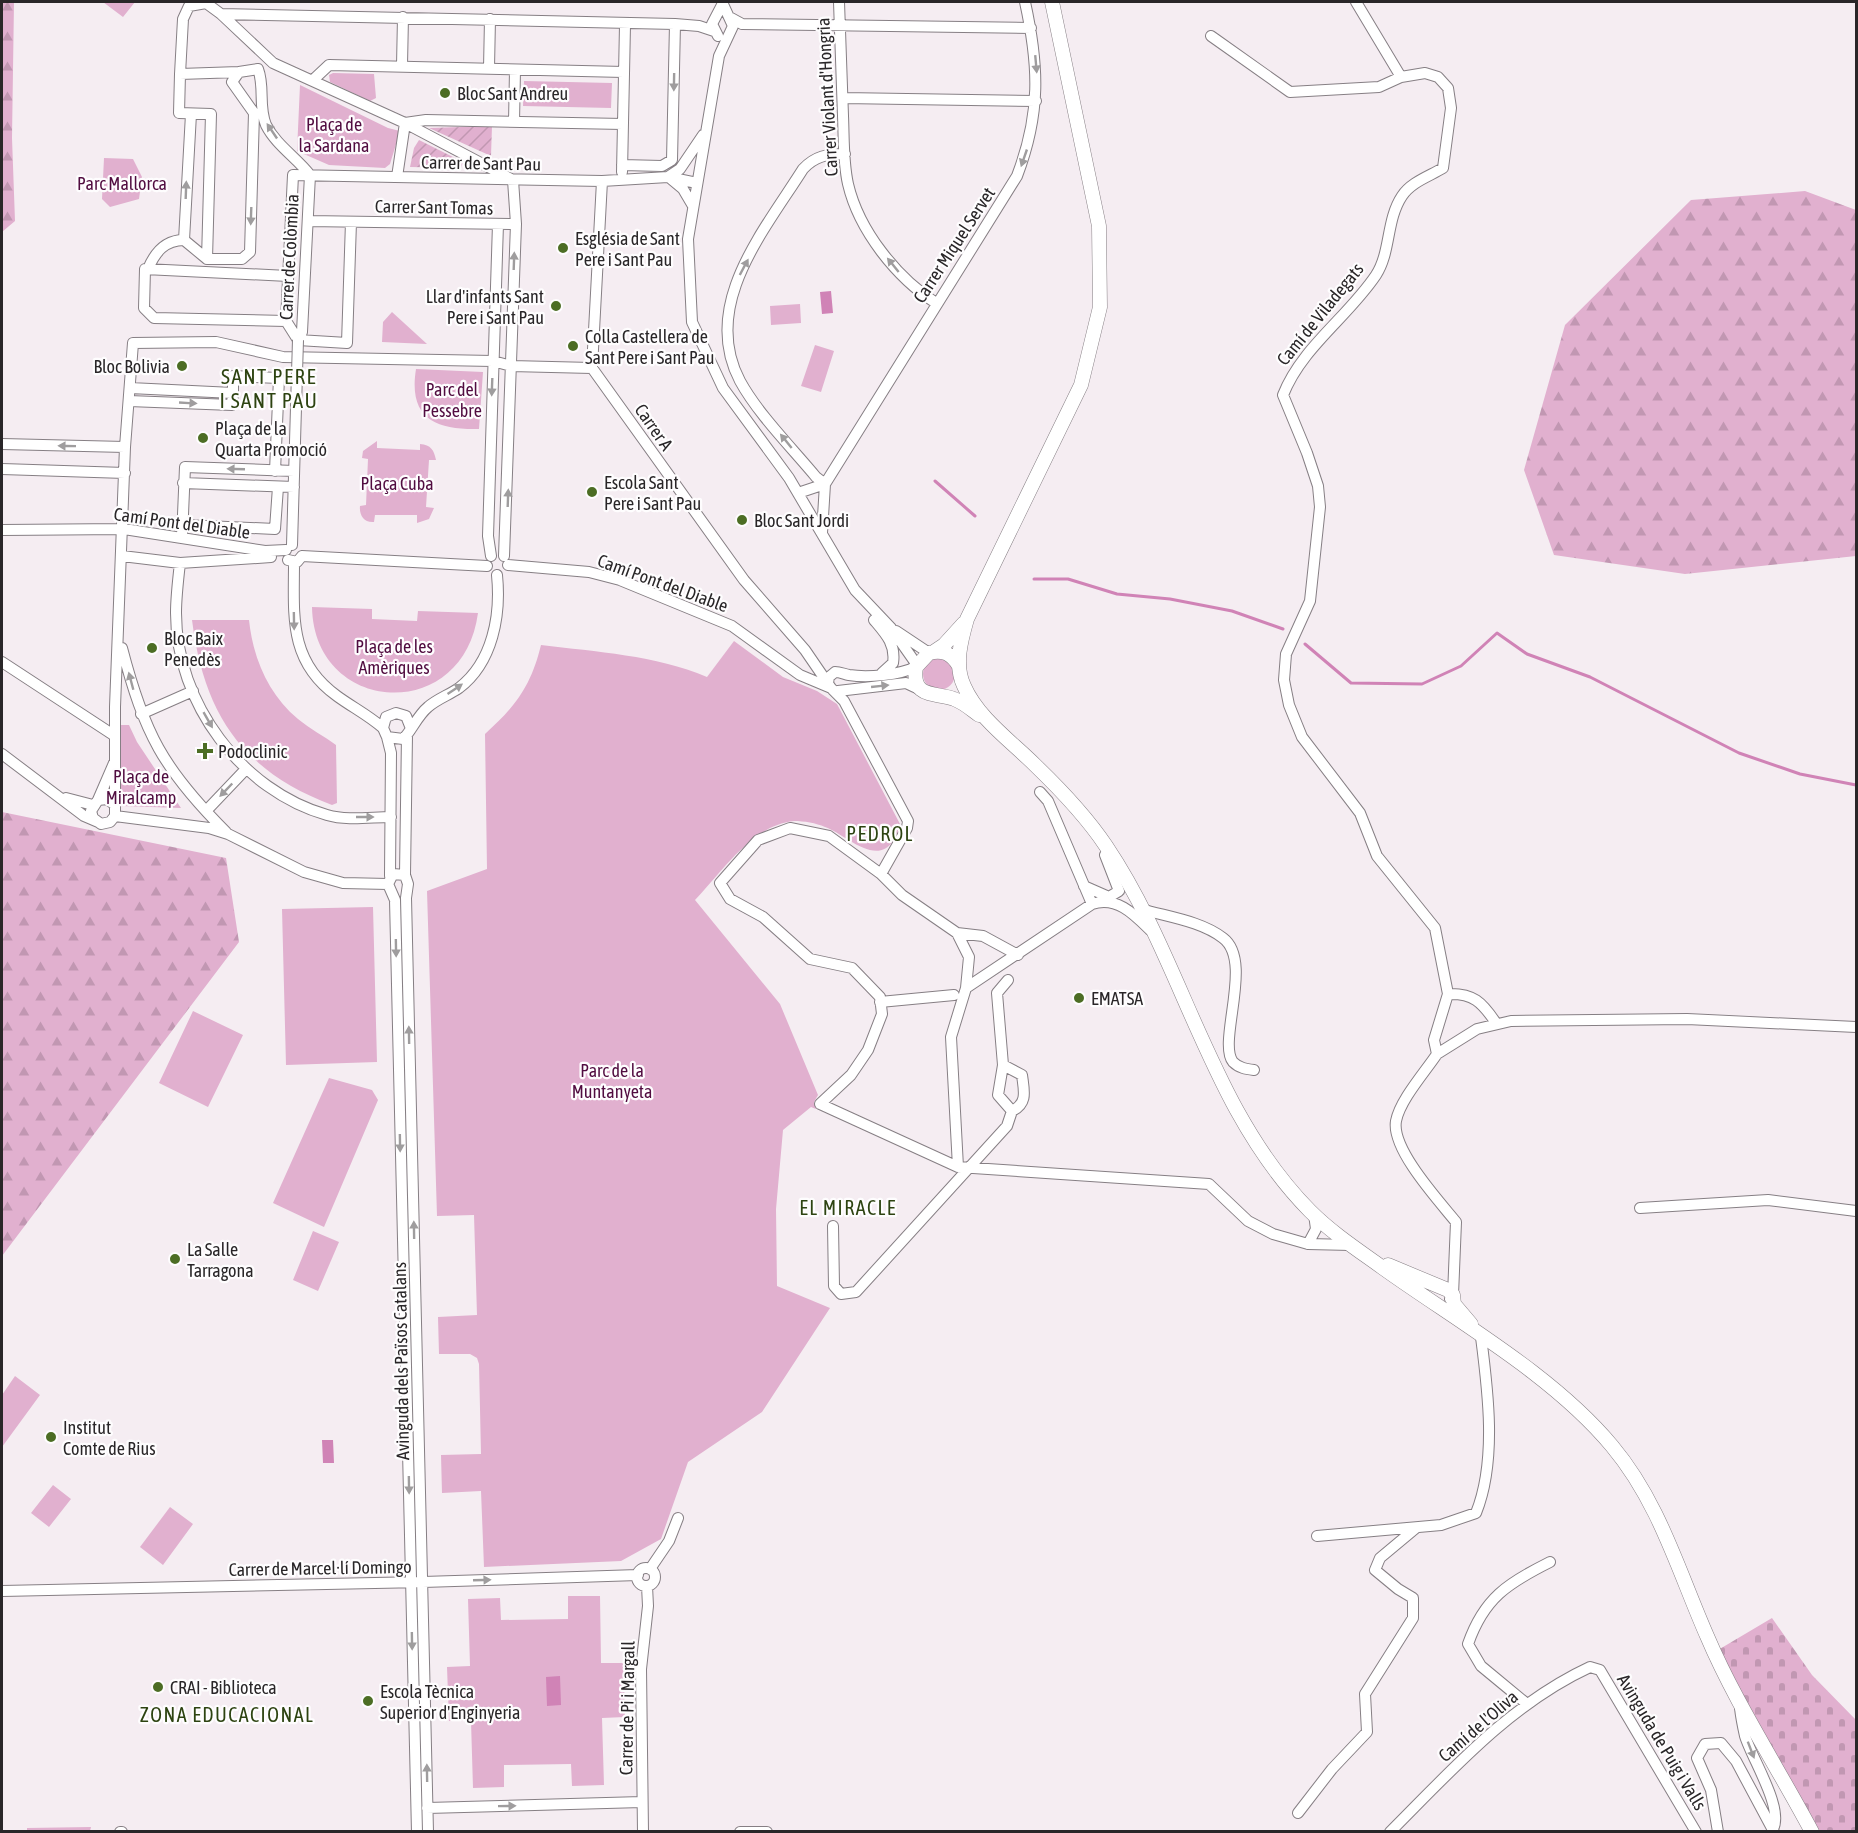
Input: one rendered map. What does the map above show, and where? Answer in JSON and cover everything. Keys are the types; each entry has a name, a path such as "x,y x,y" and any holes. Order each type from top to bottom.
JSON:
{"main road":[{"path":"987,720 964,688 960,671 959,653 967,619 1081,385 1100,307 1099,226 1052,2"},
{"path":"967,619 944,645 932,652 917,666 916,679 921,690 927,694 955,699 987,720 1038,767 1090,824 1119,866 1142,909 1245,1126 1281,1179 1314,1214 1351,1245 1572,1405 1594,1426 1629,1468 1665,1531 1707,1635 1812,1832"},
{"path":"932,652 949,654 960,671"},
{"path":"940,697 954,690 960,671"},
{"path":"1367,1257 1450,1289 1454,1304 1481,1337"}],"street":[{"path":"722,2 733,24"},
{"path":"722,2 715,26 722,47"},
{"name":"Carrer Violant d'Hongria","path":"839,2 845,154 850,192 873,238 916,290 936,303"},
{"name":"Carrer Miquel Servet","path":"822,534 825,484 1017,176 1031,135 1036,101 1037,71 1025,2"},
{"path":"1211,36 1290,92 1378,87 1401,77 1356,2"},
{"path":"207,259 211,114 179,113 183,19 189,6 206,3 221,14 273,63 405,123 513,180"},
{"path":"221,14 490,19 625,25 675,24 715,26 723,35 733,24"},
{"path":"715,26 722,14 733,24 1030,28"},
{"path":"402,65 403,17"},
{"path":"489,68 490,19"},
{"path":"622,165 662,166 672,160 675,24"},
{"path":"733,24 722,47 705,132 688,239 692,322 723,388 798,493 855,590 891,628 917,666"},
{"path":"622,178 625,25"},
{"path":"313,80 329,65 624,72"},
{"path":"180,74 258,69 262,81 261,103 267,125 282,147 310,175"},
{"path":"513,122 515,70"},
{"path":"239,72 232,82 254,113 250,252 242,259 207,259 184,240 173,240 162,246 146,269 144,308 154,318 286,321"},
{"name":"Camí de Viladegats","path":"1401,77 1425,73 1438,77 1448,88 1451,108 1443,168 1412,186 1402,195 1390,222 1377,273 1289,378 1283,395 1318,486 1320,507 1310,601 1286,654 1284,680 1289,705 1302,737 1360,813 1377,856 1436,928 1448,994 1434,1040 1437,1054"},
{"path":"843,98 1036,101"},
{"path":"184,240 190,114"},
{"path":"405,123 426,120 623,124"},
{"path":"397,177 405,123"},
{"path":"693,206 683,189 668,177 680,169 705,132"},
{"path":"825,484 816,477 744,388 734,368 726,329 733,289 757,242 802,169 826,154 845,154"},
{"path":"680,169 692,174 697,183"},
{"name":"Carrer de Sant Pau","path":"293,175 602,181 668,177 697,183"},
{"name":"Carrer de Colòmbia","path":"293,175 286,321 298,340"},
{"name":"Carrer de Colòmbia","path":"310,175 303,332 298,340 292,554 294,631 305,660 328,689 385,732"},
{"name":"Carrer Sant Tomas","path":"308,221 516,224 513,180"},
{"path":"2,754 84,816 101,824 110,822 115,810 115,736 124,530 125,447 133,342 216,342 283,357 493,361 511,366 592,368 602,181"},
{"path":"298,340 347,343 351,222"},
{"path":"498,224 488,536 490,572 497,575 504,572 506,561 516,224"},
{"path":"148,269 288,276"},
{"name":"Carrer A","path":"592,368 744,580 838,684"},
{"path":"129,401 232,405 234,376 279,378 275,471"},
{"path":"130,388 233,393"},
{"path":"2,444 125,447"},
{"path":"182,538 185,467 294,471"},
{"path":"2,469 125,473"},
{"path":"183,483 294,487"},
{"path":"798,493 825,484"},
{"path":"183,525 275,529 278,487"},
{"name":"Camí Pont del Diable","path":"2,530 124,530 292,554 489,561"},
{"path":"488,536 507,534"},
{"path":"122,556 180,563 292,554"},
{"path":"489,561 498,554 506,561"},
{"name":"Camí Pont del Diable","path":"506,561 611,577 732,626 797,670 800,675 838,684 906,683 921,690"},
{"path":"180,563 176,614 181,656 193,691 221,741 246,769 289,802 330,816 391,817"},
{"path":"390,883 399,872 405,875 409,731 406,716 396,712 386,717 385,732 398,740 409,731 429,706 472,676 485,660 492,639 497,575"},
{"path":"868,606 894,651 893,663 880,674"},
{"path":"891,628 932,652"},
{"path":"119,637 141,714 168,767 228,834"},
{"path":"797,670 808,665 806,650"},
{"name":"Carrer A","path":"806,650 820,672"},
{"path":"2,662 115,736"},
{"name":"Camí Pont del Diable","path":"838,684 850,675 908,671 917,666"},
{"name":"Camí Pont del Diable","path":"797,670 820,672 838,684"},
{"path":"838,684 908,821 908,828 881,874"},
{"path":"141,714 193,691"},
{"name":"Avinguda dels Països Catalans","path":"385,732 391,753 390,883 395,900 417,1832"},
{"path":"101,824 93,818 95,803 115,760"},
{"path":"206,811 246,769"},
{"path":"1040,792 1048,801 1092,904"},
{"path":"60,796 95,803 107,799 115,810 209,828 228,834 304,872 343,883 390,883 400,893 406,890"},
{"path":"1090,824 1124,907"},
{"path":"963,1168 951,1037 966,988 969,957 957,933 902,894 881,874 829,836 790,828 758,840 720,883 730,899 763,917 810,959 852,968 880,997 882,1014 868,1050 851,1075 819,1104 963,1168 1209,1184 1248,1221 1273,1234 1308,1244 1351,1245"},
{"name":"Avinguda dels Països Catalans","path":"405,875 408,884 406,890 428,1832"},
{"path":"1084,886 1109,897 1119,891"},
{"path":"966,988 1092,904 1104,902 1124,907 1153,933"},
{"path":"1142,909 1196,924 1225,939 1233,953 1236,997 1228,1049 1232,1061 1241,1068 1254,1070"},
{"path":"957,933 983,936 1018,955"},
{"path":"1008,980 997,993 1003,1065 998,1095 1012,1111"},
{"path":"1448,994 1462,993 1476,998 1496,1023"},
{"path":"880,1002 954,995"},
{"path":"1440,1308 1450,1289 1456,1222 1412,1168 1398,1135 1396,1121 1410,1093 1437,1054 1477,1029 1496,1023 1687,1019 1857,1027"},
{"path":"833,1226 834,1286 841,1294 856,1292 963,1168 1007,1126 1012,1111 1020,1107 1025,1100 1022,1076 1003,1065"},
{"path":"1640,1208 1768,1200 1857,1211"},
{"path":"1308,1244 1317,1229 1314,1214"},
{"path":"1308,1244 1333,1231"},
{"path":"1326,1246 1333,1231"},
{"path":"1317,1536 1441,1525 1476,1513 1481,1500 1487,1454 1488,1397 1481,1337"},
{"path":"650,1569 669,1541 678,1518"},
{"path":"1299,1813 1332,1769 1367,1732 1365,1694 1413,1618 1413,1598 1374,1570 1380,1558 1416,1528"},
{"path":"1527,1704 1481,1666 1468,1644 1474,1626 1494,1596 1521,1576 1550,1562"},
{"path":"643,1569 650,1569 655,1578 647,1586 640,1583 638,1575 643,1569"},
{"name":"Carrer de Marcel·lí Domingo","path":"2,1591 638,1575"},
{"name":"Carrer de Pi i Margall","path":"643,1832 641,1669 648,1606 647,1586"},
{"name":"Camí de l'Oliva","path":"1390,1832 1480,1743 1527,1704 1560,1681 1590,1667 1600,1670"},
{"name":"Avinguda de Puig i Valls","path":"1600,1670 1696,1832"},
{"name":"Avinguda de Puig i Valls","path":"1737,1693 1746,1736 1774,1809 1776,1822 1773,1830"},
{"name":"Avinguda de Puig i Valls","path":"1718,1832 1711,1790 1697,1758 1706,1744 1721,1743 1736,1761 1773,1830"},
{"path":"427,1808 642,1802"},
{"path":"740,1832 767,1832"}],"green space":[{"path":"2,2 14,2 12,138 15,221 2,232"},
{"path":"103,2 135,2 123,17"},
{"path":"333,73 374,74 376,98 370,101 330,82 329,75"},
{"path":"524,81 612,83 611,108 523,106"},
{"name":"Plaça de la Sardana","path":"300,85 388,128 400,131 390,164 385,168 329,165 297,151"},
{"path":"492,126 491,156 429,128"},
{"path":"419,140 463,162 461,168 410,167 414,148"},
{"name":"Parc Mallorca","path":"104,158 133,159 142,177 139,199 110,207 102,199"},
{"path":"1805,191 1856,210 1856,556 1685,574 1554,555 1524,470 1565,325 1691,200"},
{"path":"800,304 801,323 771,325 770,306"},
{"path":"392,312 427,344 382,342 383,322"},
{"path":"815,345 834,351 821,392 801,386"},
{"name":"Parc del Pessebre","path":"416,369 483,372 479,429 450,427 428,418 416,400"},
{"name":"Plaça Cuba","path":"377,441 377,448 420,450 420,444 433,451 436,460 429,460 426,507 434,508 429,519 417,523 417,515 375,515 374,522 363,518 360,506 366,505 368,459 362,458 363,451"},
{"name":"Plaça de les Amèriques","path":"312,607 372,609 372,619 417,621 418,611 478,613 467,649 446,674 419,689 390,692 361,686 337,669 319,643"},
{"path":"192,620 249,620 258,661 270,687 298,719 336,745 337,803 332,805 301,791 274,775 251,756 233,735 218,711 206,684"},
{"name":"Parc de la Muntanyeta","path":"734,641 783,677 817,691 837,704 900,824 893,841 886,848 878,851 860,846 818,824 794,821 779,824 751,840 695,900 780,1004 818,1095 814,1102 816,1109 811,1107 783,1130 776,1209 777,1286 830,1308 762,1412 688,1462 661,1539 621,1561 484,1567 481,1491 442,1493 441,1455 481,1454 479,1364 477,1358 470,1354 439,1354 438,1317 477,1315 474,1215 437,1216 427,891 487,869 485,734 521,694 532,672 541,645 646,659 707,677"},
{"path":"939,658 950,663 955,674 950,685 939,690 928,685 923,674 928,663"},
{"name":"Plaça de Miralcamp","path":"119,725 129,725 137,742 181,808 121,806"},
{"path":"2,812 226,858 239,942 2,1256"},
{"path":"373,907 377,1062 286,1065 282,909"},
{"path":"193,1011 243,1035 208,1107 159,1083"},
{"path":"329,1078 372,1090 378,1100 324,1227 273,1203"},
{"path":"313,1231 339,1242 318,1291 293,1280"},
{"path":"15,1376 40,1395 2,1447 2,1395"},
{"path":"53,1485 71,1499 49,1527 31,1513"},
{"path":"170,1507 193,1524 163,1565 140,1547"},
{"path":"568,1596 600,1596 601,1663 624,1663 625,1717 602,1718 604,1785 572,1786 571,1764 504,1765 504,1787 473,1788 471,1721 449,1721 447,1667 470,1666 468,1599 500,1598 501,1620 568,1619"},
{"path":"1772,1618 1812,1675 1856,1720 1856,1831 1819,1831 1718,1650"},
{"path":"91,1827 90,1831 27,1831 27,1828"}],"shaded area":[{"path":"831,291 833,313 822,314 820,292"},
{"path":"322,1440 333,1440 334,1463 323,1463"},
{"path":"560,1676 561,1705 547,1706 546,1677"}],"waterway":[{"path":"935,481 975,516"},
{"path":"1034,579 1068,579 1117,594 1170,599 1232,611 1283,629"},
{"path":"1305,644 1351,683 1422,684 1461,666 1497,633 1527,654 1590,677 1739,753 1800,774 1856,785"}],"place":[{"name":"Bloc Sant Andreu","path":"445,93"},
{"name":"Església de Sant Pere i Sant Pau","path":"563,248"},
{"name":"Llar d'infants Sant Pere i Sant Pau","path":"556,306"},
{"name":"Colla Castellera de Sant Pere i Sant Pau","path":"573,346"},
{"name":"Bloc Bolivia","path":"182,366"},
{"name":"Plaça de la Quarta Promoció","path":"203,438"},
{"name":"Escola Sant Pere i Sant Pau","path":"592,492"},
{"name":"Bloc Sant Jordi","path":"742,520"},
{"name":"Bloc Baix Penedès","path":"152,648"},
{"name":"Podoclinic","path":"205,751"},
{"name":"EMATSA","path":"1079,998"},
{"name":"La Salle Tarragona","path":"175,1259"},
{"name":"Institut Comte de Rius","path":"51,1437"},
{"name":"CRAI - Biblioteca","path":"158,1687"},
{"name":"Escola Tècnica Superior d'Enginyeria","path":"368,1701"}],"district":[{"name":"SANT PERE I SANT PAU","path":"269,388"},
{"name":"PEDROL","path":"880,833"},
{"name":"EL MIRACLE","path":"848,1207"},
{"name":"ZONA EDUCACIONAL","path":"227,1714"}]}
